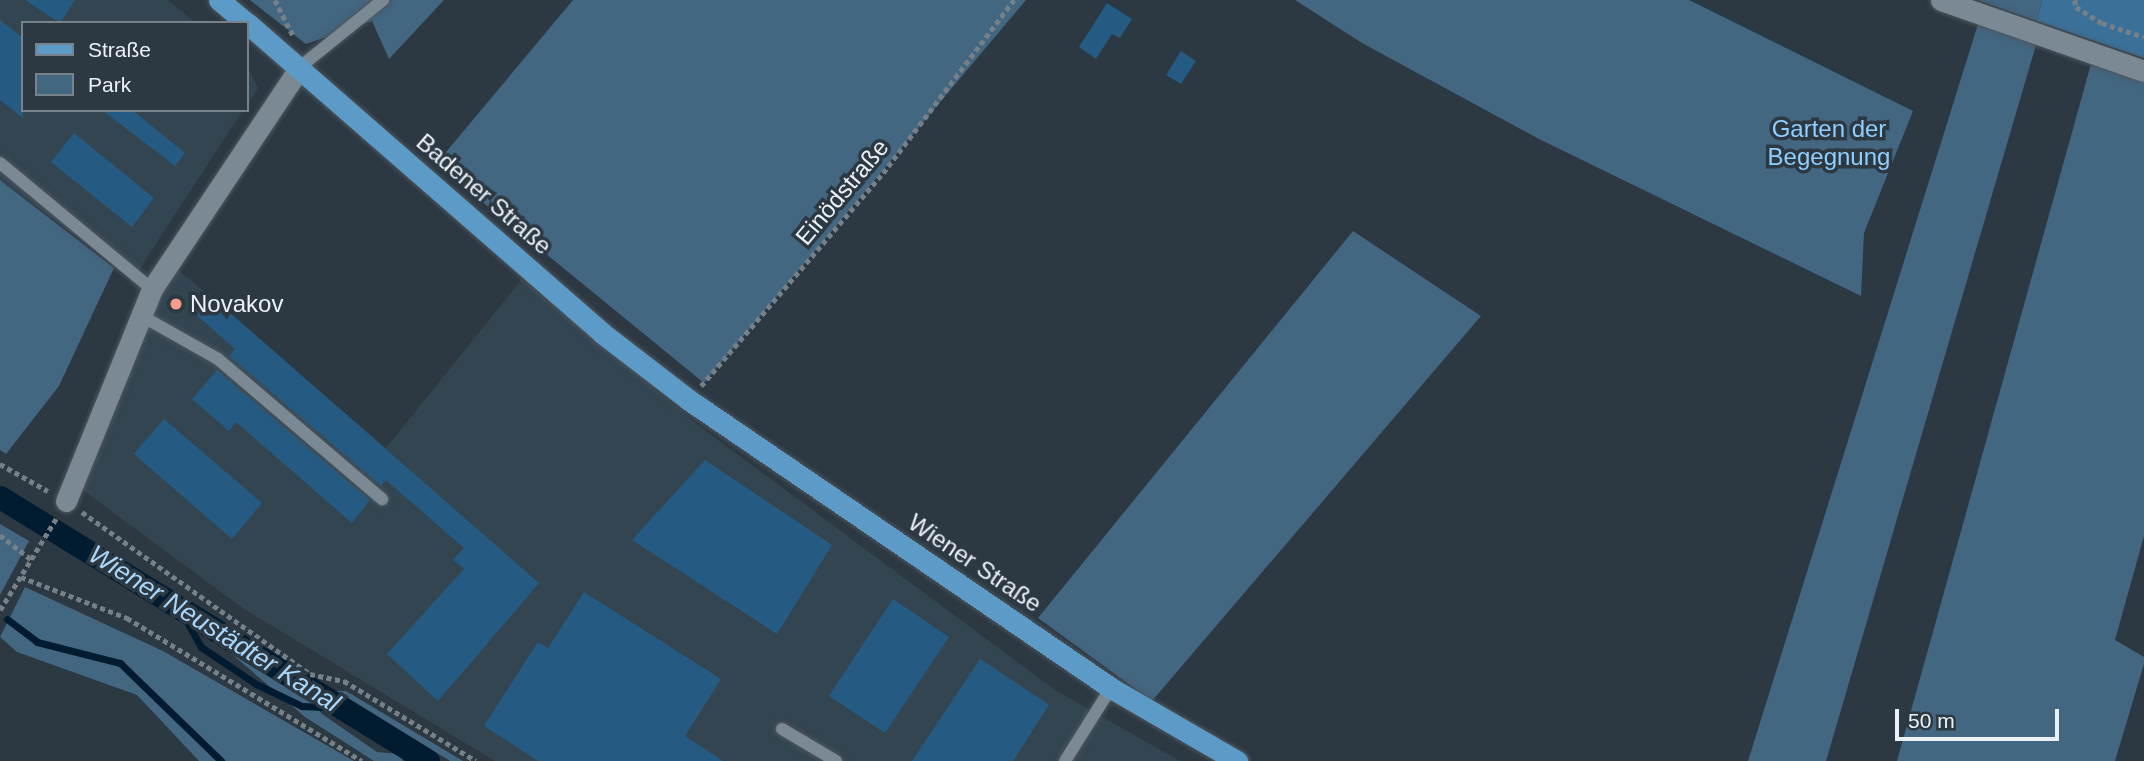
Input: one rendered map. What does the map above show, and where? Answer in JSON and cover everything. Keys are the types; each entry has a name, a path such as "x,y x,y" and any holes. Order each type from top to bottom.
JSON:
{"main road":[{"name":"Badener Straße","path":"219,0 245,21"},
{"name":"Badener Straße","path":"248,24 602,333 690,400"},
{"name":"Wiener Straße","path":"690,400 1111,688 1237,761"}],"street":[{"path":"1941,0 2144,71"},
{"path":"66,501 152,289 300,67"}],"lane":[{"path":"300,67 383,0"},
{"path":"0,163 152,289"},
{"path":"140,314 218,359 382,499"},
{"path":"1065,761 1111,688"},
{"path":"782,729 836,761"}],"path":[{"name":"Einödstraße","path":"690,400 883,173 1014,0"},
{"path":"2076,0 2076,7 2102,23 2144,37"},
{"path":"0,464 66,501 310,674 344,681 476,761"},
{"path":"0,610 40,549 66,501"},
{"path":"0,535 32,560"},
{"path":"21,578 127,618 362,761"}],"shaded area":[{"path":"0,0 168,0 194,21 21,21 21,112 242,112 133,279 0,180"},
{"path":"2042,0 2144,0 2144,58 2037,21"},
{"path":"248,68 258,88 248,103"},
{"path":"176,268 386,448 522,279 698,425 1055,690 1180,761 495,761 244,609 80,488 153,306"}],"green space":[{"path":"250,0 444,0 389,59 372,21 306,44"},
{"path":"573,0 1026,0 704,383 436,164"},
{"name":"Garten der Begegnung","path":"1295,0 1689,0 1913,111 1864,233 1861,296 1539,139 1362,43"},
{"path":"1978,0 2042,0 2037,21"},
{"path":"1978,24 2036,45 1826,761 1748,761"},
{"path":"2091,64 2144,82 2144,536 2115,640 2144,657 2144,664 2115,761 1897,761"},
{"path":"0,180 114,268 59,386 6,454 0,450"},
{"path":"1353,231 1481,316 1152,701 1038,618"},
{"path":"0,524 29,541 0,595"},
{"path":"25,587 163,651 354,761 199,761 137,695 17,652 0,637"},
{"path":"212,637 305,693 322,714 377,752 399,754 403,761 374,761 305,717"},
{"path":"337,691 346,691 463,761 450,761"}],"building":[{"path":"25,0 75,0 61,21 57,21"},
{"path":"1107,3 1132,19 1120,38 1112,34 1096,59 1079,47"},
{"path":"0,20 21,36 23,118 0,100"},
{"path":"1181,51 1196,61 1181,84 1166,75"},
{"path":"105,112 134,112 185,153 175,166"},
{"path":"74,133 154,198 132,227 51,162"},
{"path":"205,291 539,583 438,701 387,654 464,569 453,560 464,548 386,480 381,486 229,356 235,349 190,309"},
{"path":"217,370 370,500 352,523 236,422 229,431 192,399"},
{"path":"164,419 262,503 232,539 134,454"},
{"path":"705,460 832,545 777,634 632,540"},
{"path":"584,592 721,679 685,736 723,761 538,761 484,726 538,642 548,648"},
{"path":"893,599 949,637 885,733 829,696"},
{"path":"980,659 1049,705 1013,761 912,761"}],"waterway":[{"name":"Wiener Neustädter Kanal","path":"0,497 428,761"},
{"path":"179,607 201,647 256,684 302,706 342,708"},
{"path":"7,619 37,642 120,663 221,761"}],"place":[{"name":"Novakov","path":"176,304"}]}
